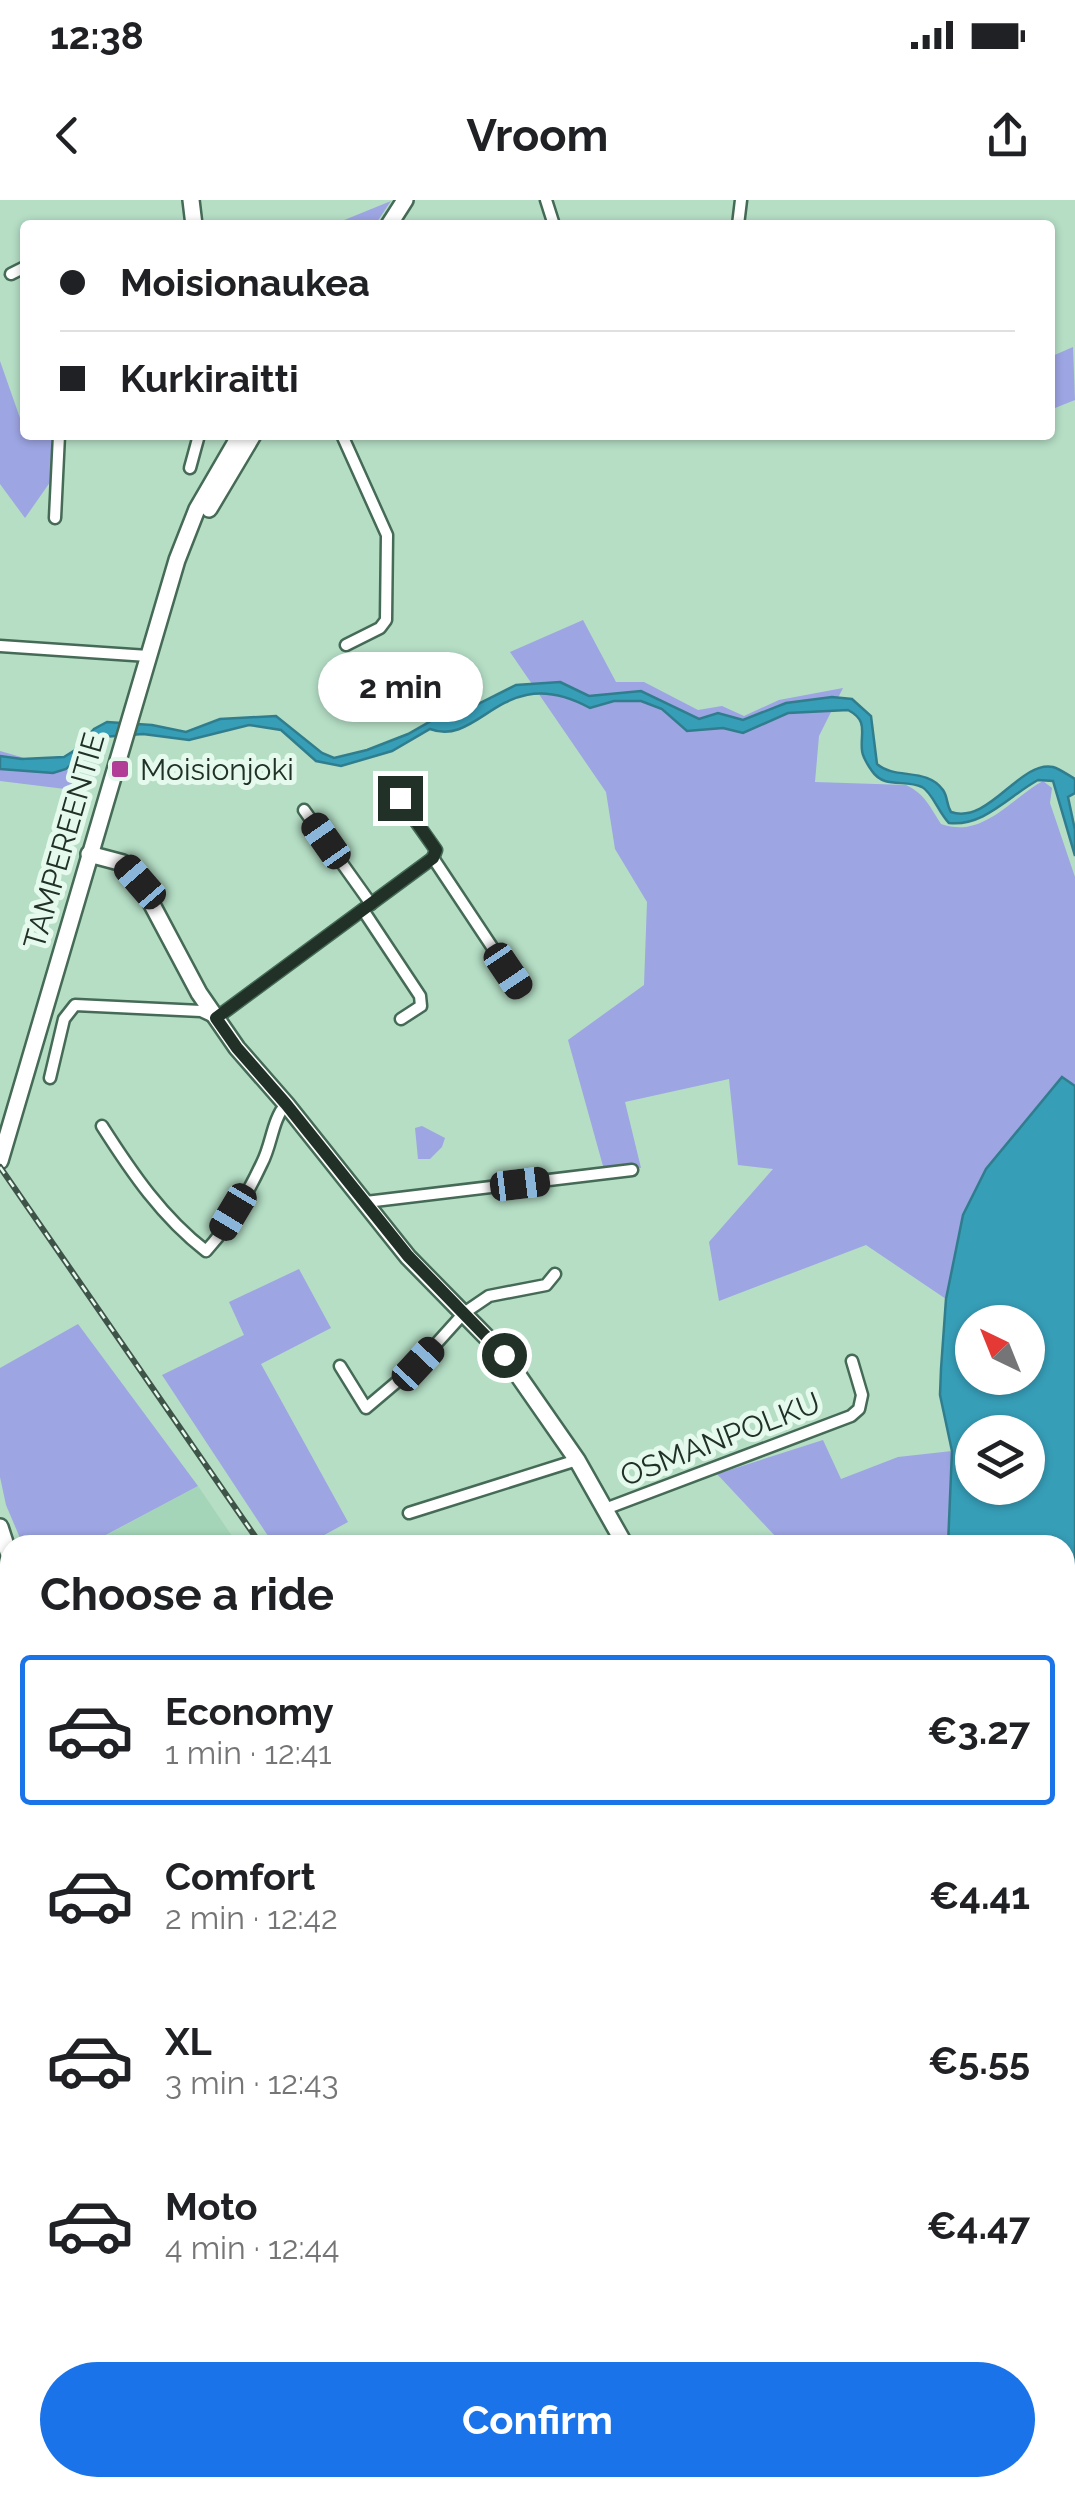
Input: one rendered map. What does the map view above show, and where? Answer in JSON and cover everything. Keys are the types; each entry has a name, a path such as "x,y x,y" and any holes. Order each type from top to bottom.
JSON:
{"main road":[{"name":"TAMPEREENTIE","path":"0,1161 177,560 197,509 237,440"},
{"name":"TAMPEREENTIE","path":"168,594 211,504 250,440"},
{"path":"89,854 123,862 140,882 199,993 237,1048 417,1267 517,1372 577,1460 619,1535"}],"street":[{"path":"11,274 20,270"},
{"path":"55,518 59,440"},
{"path":"190,468 198,440"},
{"path":"344,440 387,535 386,620 380,628 346,645"},
{"path":"0,646 148,656"},
{"path":"50,1078 64,1019 75,1005 201,1011 216,1018 433,858 436,850 400,798"},
{"path":"304,810 420,996 421,1006 401,1019"},
{"path":"433,858 520,989"},
{"path":"102,1126 166,1216 206,1251 218,1238 263,1162 279,1112 286,1104"},
{"path":"366,1202 632,1170"},
{"path":"340,1366 366,1408 488,1296 546,1285 554,1274"},
{"name":"OSMANPOLKU","path":"605,1509 850,1416 859,1409 862,1394 852,1360"},
{"path":"408,1513 577,1460"}],"shaded area":[{"path":"391,201 378,220 344,220"},
{"path":"1073,347 1075,400 1055,408 1055,355"},
{"path":"0,361 20,418 20,440 51,440 53,478 25,518 0,484"},
{"path":"583,620 616,682 644,682 698,710 722,706 744,716 779,700 843,688 819,736 815,782 906,785 923,797 941,824 956,827 983,822 1043,781 1052,788 1050,803 1075,877 1075,1086 1062,1077 963,1215 946,1299 866,1245 719,1301 709,1242 773,1169 738,1165 729,1079 625,1102 641,1168 603,1166 568,1040 644,985 647,902 615,849 606,792 510,652"},
{"path":"560,682 589,696 641,691 699,719 718,713 743,720 786,703 832,697 852,699 871,716 877,764 936,783 945,793 951,812 965,814 978,809 1041,767 1053,767 1075,779 1075,793 1068,797 1075,830 1075,856 1053,781 1038,780 974,820 949,823 922,787 877,777 862,752 859,718 848,710 788,713 743,733 723,728 687,731 662,709 641,701 614,701 590,708 560,696 535,694 514,699 464,727 448,732 430,729 392,751 341,766 316,761 281,730 249,725 189,740 143,734 102,737 66,769 53,773 0,769 0,756 64,757 107,722 186,732 220,719 276,716 334,758 408,734 445,713 474,706 516,685"},
{"path":"0,751 87,776 82,799 65,789 0,781"},
{"path":"1062,1077 1075,1086 1075,1535 948,1535 952,1451 940,1395 946,1299 963,1215 986,1169"},
{"path":"422,1126 445,1138 430,1159 418,1159 415,1128"},
{"path":"299,1269 331,1328 261,1364 348,1522 324,1535 267,1535 162,1375 244,1335 229,1302"},
{"path":"78,1324 198,1486 106,1535 19,1535 0,1477 0,1368"},
{"path":"823,1440 841,1479 898,1457 952,1451 948,1535 774,1535 717,1474"},
{"path":"198,1486 231,1535 107,1535"}],"railway":[{"path":"0,1167 254,1535"}],"place":[{"name":"Moisionjoki","path":"120,769"}],"route":[{"path":"400,798 436,850 433,858 216,1018 426,1278 504,1355"}]}
